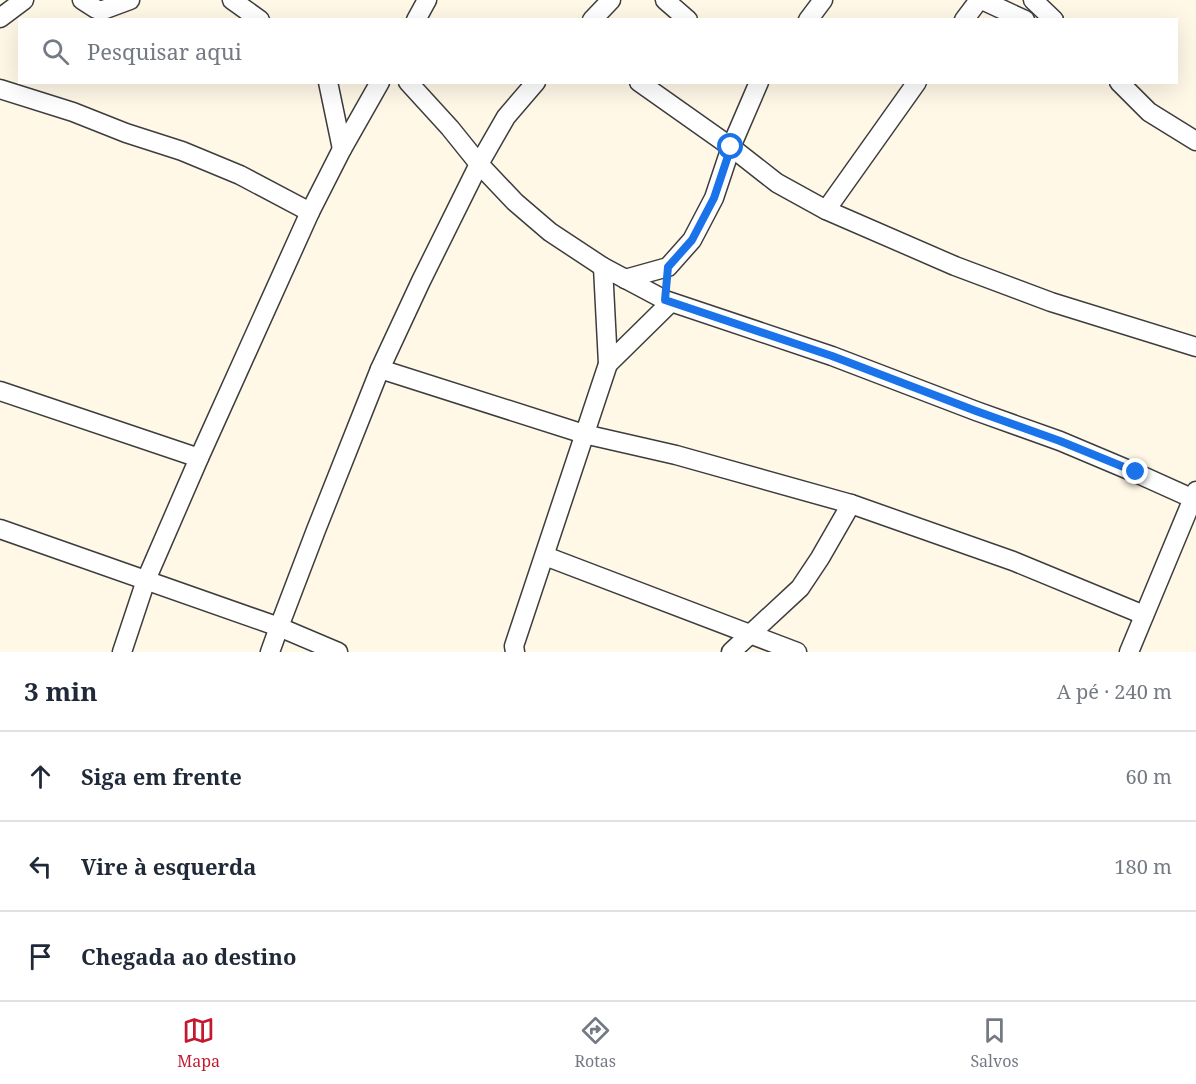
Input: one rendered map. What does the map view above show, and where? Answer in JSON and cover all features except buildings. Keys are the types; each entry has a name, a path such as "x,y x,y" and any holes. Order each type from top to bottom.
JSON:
{"street":[{"path":"0,18 24,0"},
{"path":"82,0 96,9 103,10 130,0"},
{"path":"232,0 257,18"},
{"path":"417,18 427,0"},
{"path":"594,18 611,0"},
{"path":"665,0 686,18"},
{"path":"810,18 823,0"},
{"path":"966,18 980,0 1020,18"},
{"path":"1033,0 1052,18"},
{"path":"328,84 342,149"},
{"path":"122,652 146,580 199,458 310,212 374,84"},
{"path":"410,84 515,202 550,232 625,279 668,301 832,356 1060,441 1195,497 1129,652"},
{"path":"270,652 380,369 479,164 506,117 534,84"},
{"path":"642,84 731,147 777,183 826,210 956,266 1051,302 1196,347"},
{"path":"625,279 668,267 692,240 714,198 731,147 758,84"},
{"path":"826,210 916,84"},
{"path":"1121,84 1149,112 1195,137"},
{"path":"0,89 74,112 182,151 240,175 310,212"},
{"path":"513,650 608,364 603,267"},
{"path":"608,364 668,301 668,267"},
{"path":"380,369 584,434 676,455 851,504 1013,561 1144,615"},
{"path":"0,391 199,458"},
{"path":"731,652 800,588 851,504"},
{"path":"0,529 279,627 338,652"},
{"path":"545,556 797,652"}],"route":[{"path":"731,147 714,198 692,240 668,267 665,300 832,356 1060,441 1136,472"}]}
